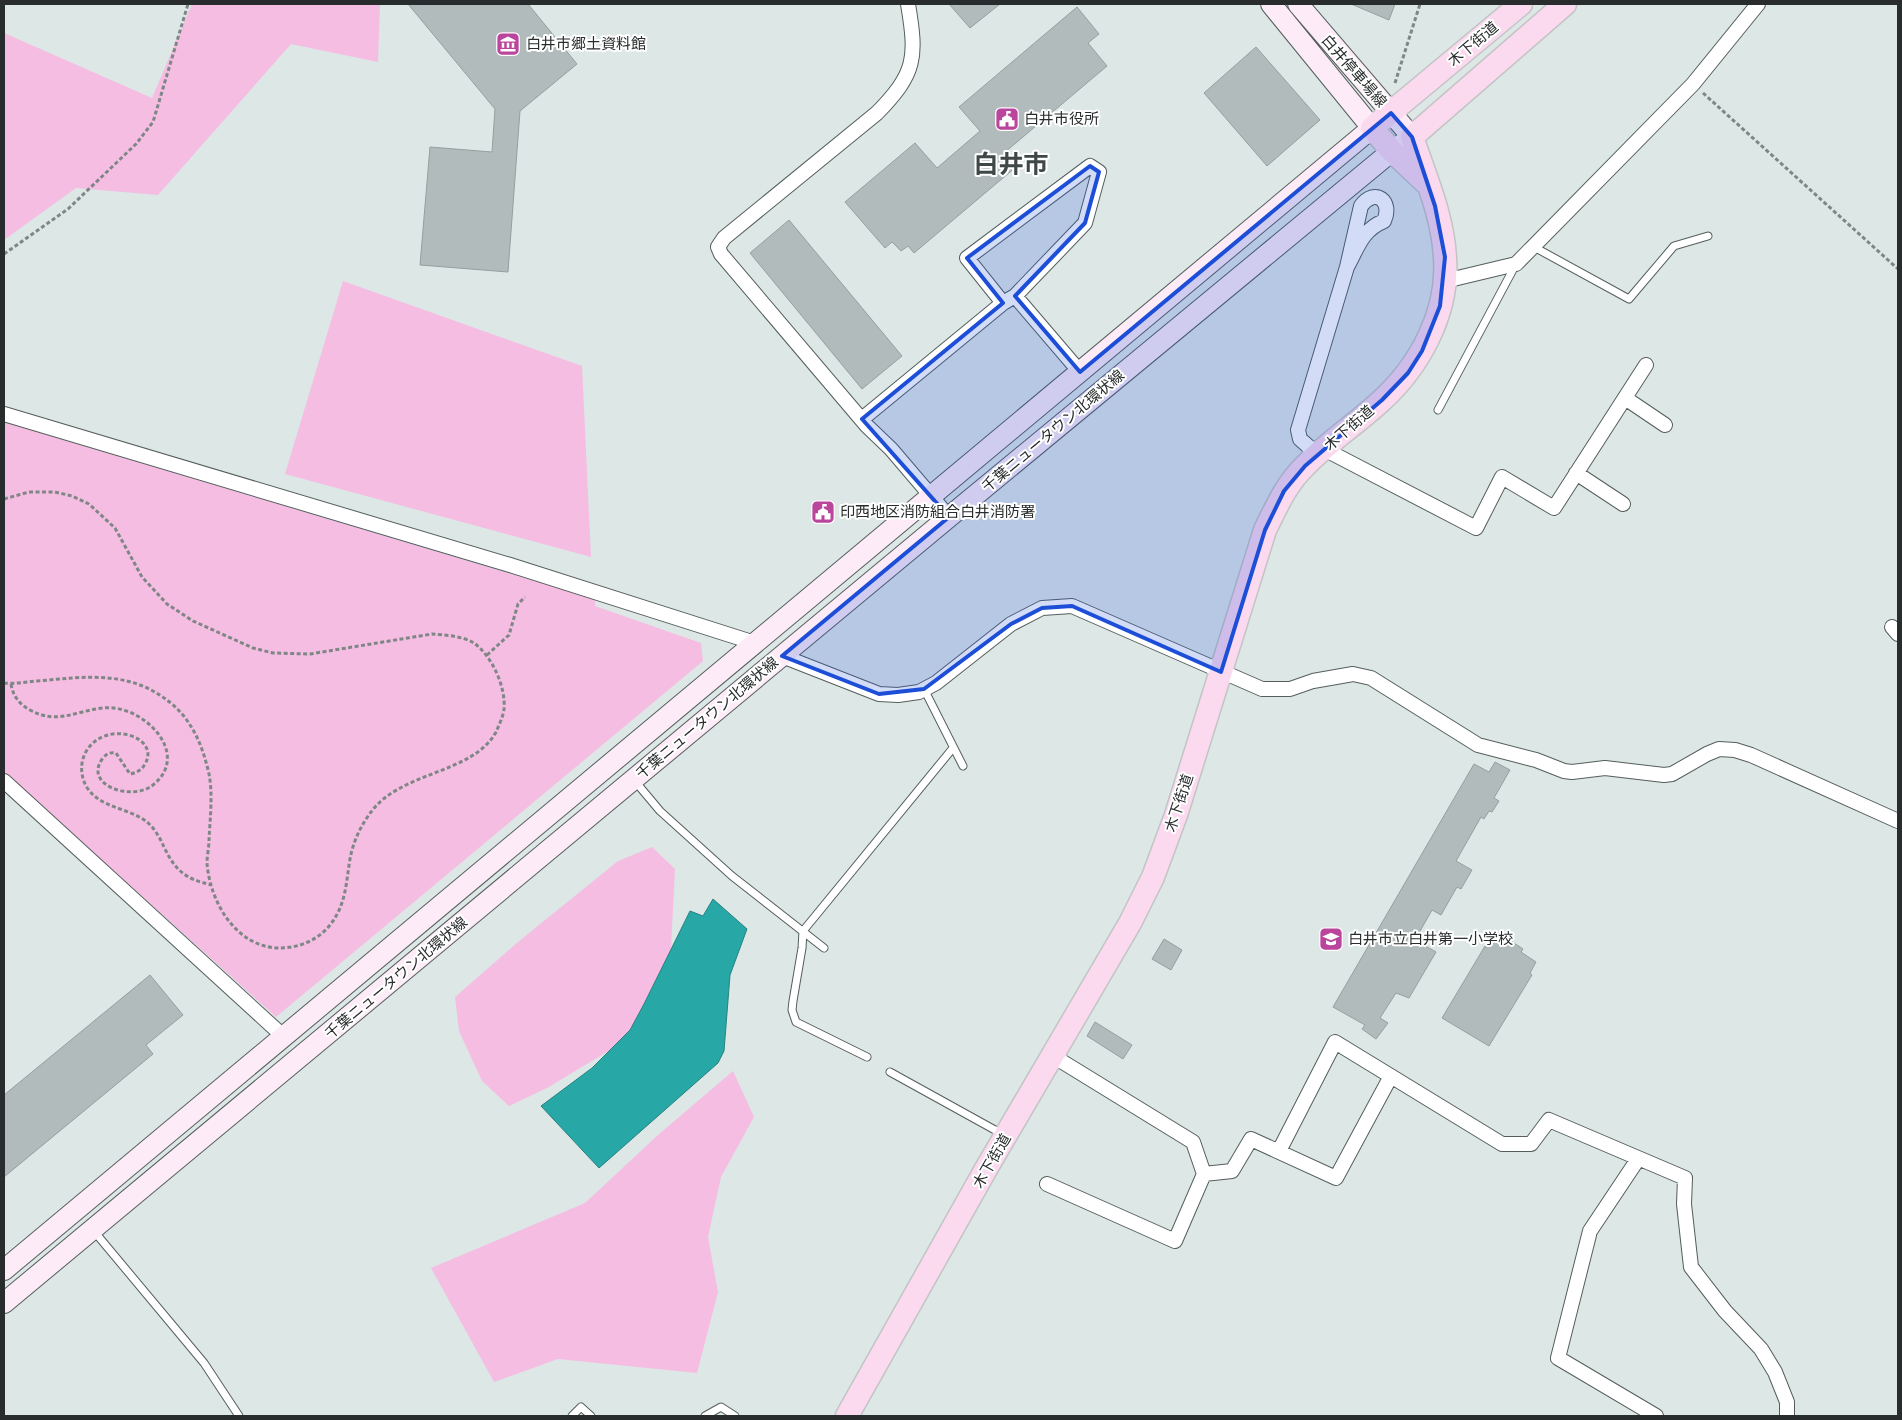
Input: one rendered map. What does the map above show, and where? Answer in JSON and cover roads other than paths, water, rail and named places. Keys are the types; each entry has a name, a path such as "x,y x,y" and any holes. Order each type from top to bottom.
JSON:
{"main road":[{"name":"白井停車場線","path":"1271,4 1372,128"},
{"name":"白井停車場線","path":"1298,4 1412,137"},
{"name":"木下街道","path":"1372,128 1521,4"},
{"name":"木下街道","path":"847,1416 1006,1136 1130,923 1153,877 1176,815 1265,530 1284,492 1305,466 1382,400 1408,373 1422,351 1433,328 1445,281 1445,257 1442,233 1429,186 1412,137 1565,4"},
{"path":"1372,128 1392,152 1429,186"},
{"name":"千葉ニュータウン北環状線","path":"4,1270 1372,128"},
{"name":"千葉ニュータウン北環状線","path":"4,1303 949,517 1412,137"}],"street":[{"path":"908,4 913,59 908,74 897,93 877,113 724,238 718,247 721,254 862,419 891,449 949,517"},
{"path":"1445,281 1516,264 1693,84 1758,4"},
{"path":"862,419 1009,299 1085,223 1099,172 1090,166 967,258 1009,299 1080,372"},
{"path":"1347,267 1364,234 1374,225 1384,221 1388,213 1386,204 1380,198 1372,196 1362,206 1347,267 1298,430 1300,440 1476,528 1502,477 1554,508 1646,365"},
{"path":"1625,398 1665,425"},
{"path":"4,414 510,565 755,643"},
{"path":"1576,473 1623,504"},
{"path":"782,656 879,694 898,695 919,692 936,683 1011,624 1042,608 1072,606 1262,689 1290,689 1313,681 1353,674 1371,678 1478,745 1536,760 1564,771 1572,772 1604,768 1649,774 1672,774 1707,754 1719,750 1735,750 1751,755 1898,822"},
{"path":"4,782 283,1036"},
{"path":"1279,1151 1335,1042 1502,1144 1531,1144 1549,1120 1685,1178 1684,1204 1691,1266 1725,1311 1761,1349 1775,1372 1787,1402 1787,1416"},
{"path":"1048,1184 1176,1241 1204,1174 1192,1142 1053,1056"},
{"path":"1204,1174 1232,1170 1251,1139 1336,1178 1391,1076"},
{"path":"1638,1159 1590,1231 1558,1358 1656,1416"}],"lane":[{"path":"1534,247 1629,299 1674,246 1708,236"},
{"path":"1438,410 1516,264"},
{"path":"924,689 963,766"},
{"path":"868,1057 796,1022 792,1010 803,931 954,748"},
{"path":"634,780 660,811 725,870 824,948"},
{"path":"890,1072 1006,1136"},
{"path":"93,1229 204,1363 238,1416"},
{"path":"572,1416 581,1407 591,1416"},
{"path":"705,1416 721,1407 735,1416"}],"water":[{"path":"713,899 747,929 730,975 724,1051 718,1063 599,1168 541,1106 592,1068 630,1030 690,911 703,916"}],"place":[{"name":"白井市郷土資料館","path":"508,44"},
{"name":"白井市役所","path":"1007,119"},
{"name":"印西地区消防組合白井消防署","path":"823,512"},
{"name":"白井市立白井第一小学校","path":"1331,939"}],"district":[{"name":"白井市","path":"1011,164"}]}
